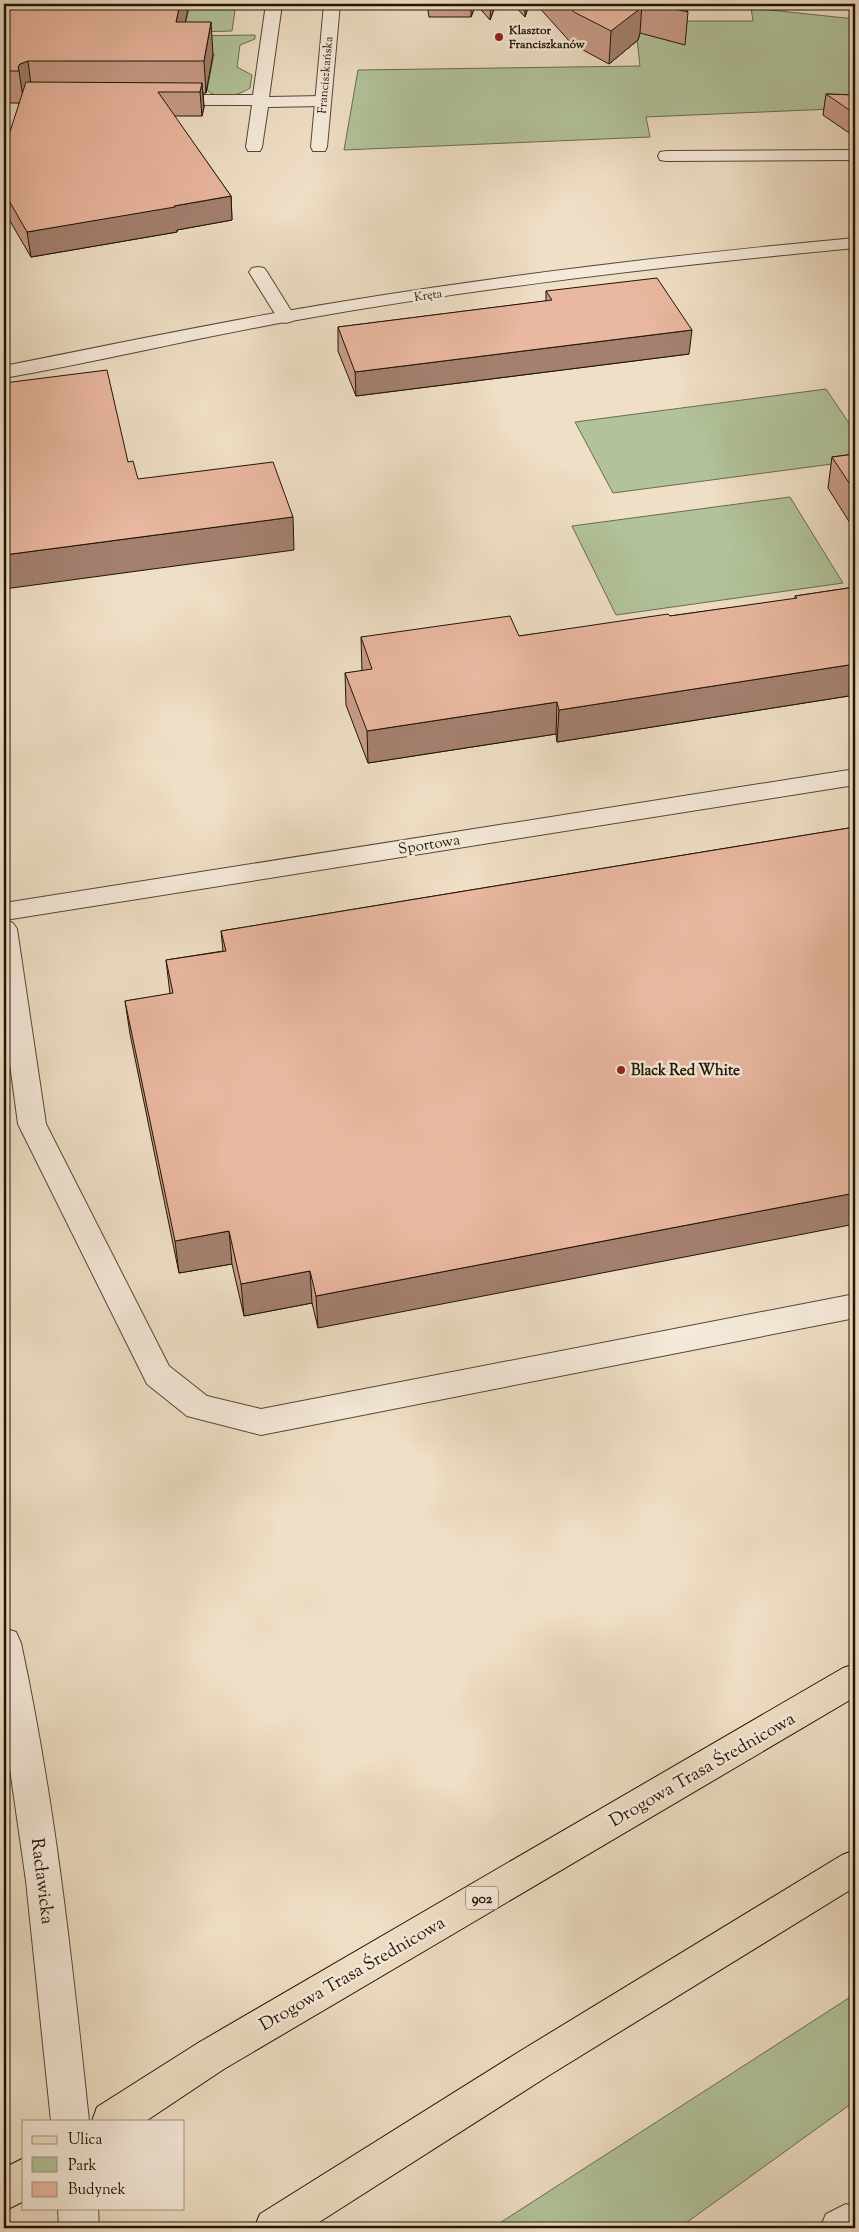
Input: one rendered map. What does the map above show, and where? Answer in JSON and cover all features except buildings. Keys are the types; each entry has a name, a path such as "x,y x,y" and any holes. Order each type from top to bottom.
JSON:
{"main road":[{"name":"Drogowa Trasa Średnicowa","path":"113,2120 210,2056 855,1679"},
{"path":"274,2228 535,2063 855,1867"},
{"path":"4,2191 22,2179"}],"street":[{"path":"254,147 274,4"},
{"name":"Franciszkańska","path":"319,147 332,4"},
{"path":"151,100 323,101"},
{"path":"666,156 855,155"},
{"name":"Kręta","path":"4,372 286,317 597,270 855,243"},
{"path":"258,272 286,317"},
{"name":"Sportowa","path":"4,912 855,777"},
{"path":"4,929 32,1124 158,1375 198,1406 261,1422 855,1306"},
{"name":"Racławicka","path":"4,1642 15,1693 42,1860 70,2120"},
{"path":"78,2210 79,2228"}],"green space":[{"path":"190,4 236,4 232,31 92,35 26,21 186,21"},
{"path":"751,8 855,19 855,108 646,117 650,137 344,150 358,70 640,66 635,21 753,21"},
{"path":"255,35 255,39 240,45 237,67 252,75 250,88 234,95 222,96 207,90 214,54 175,53 180,36"},
{"path":"826,389 855,432 855,461 613,493 575,422"},
{"path":"790,497 843,583 616,615 572,526"},
{"path":"855,1994 855,2101 679,2228 492,2228"}],"place":[{"name":"Klasztor Franciszkanów","path":"499,37"},
{"name":"Black Red White","path":"621,1070"}]}
